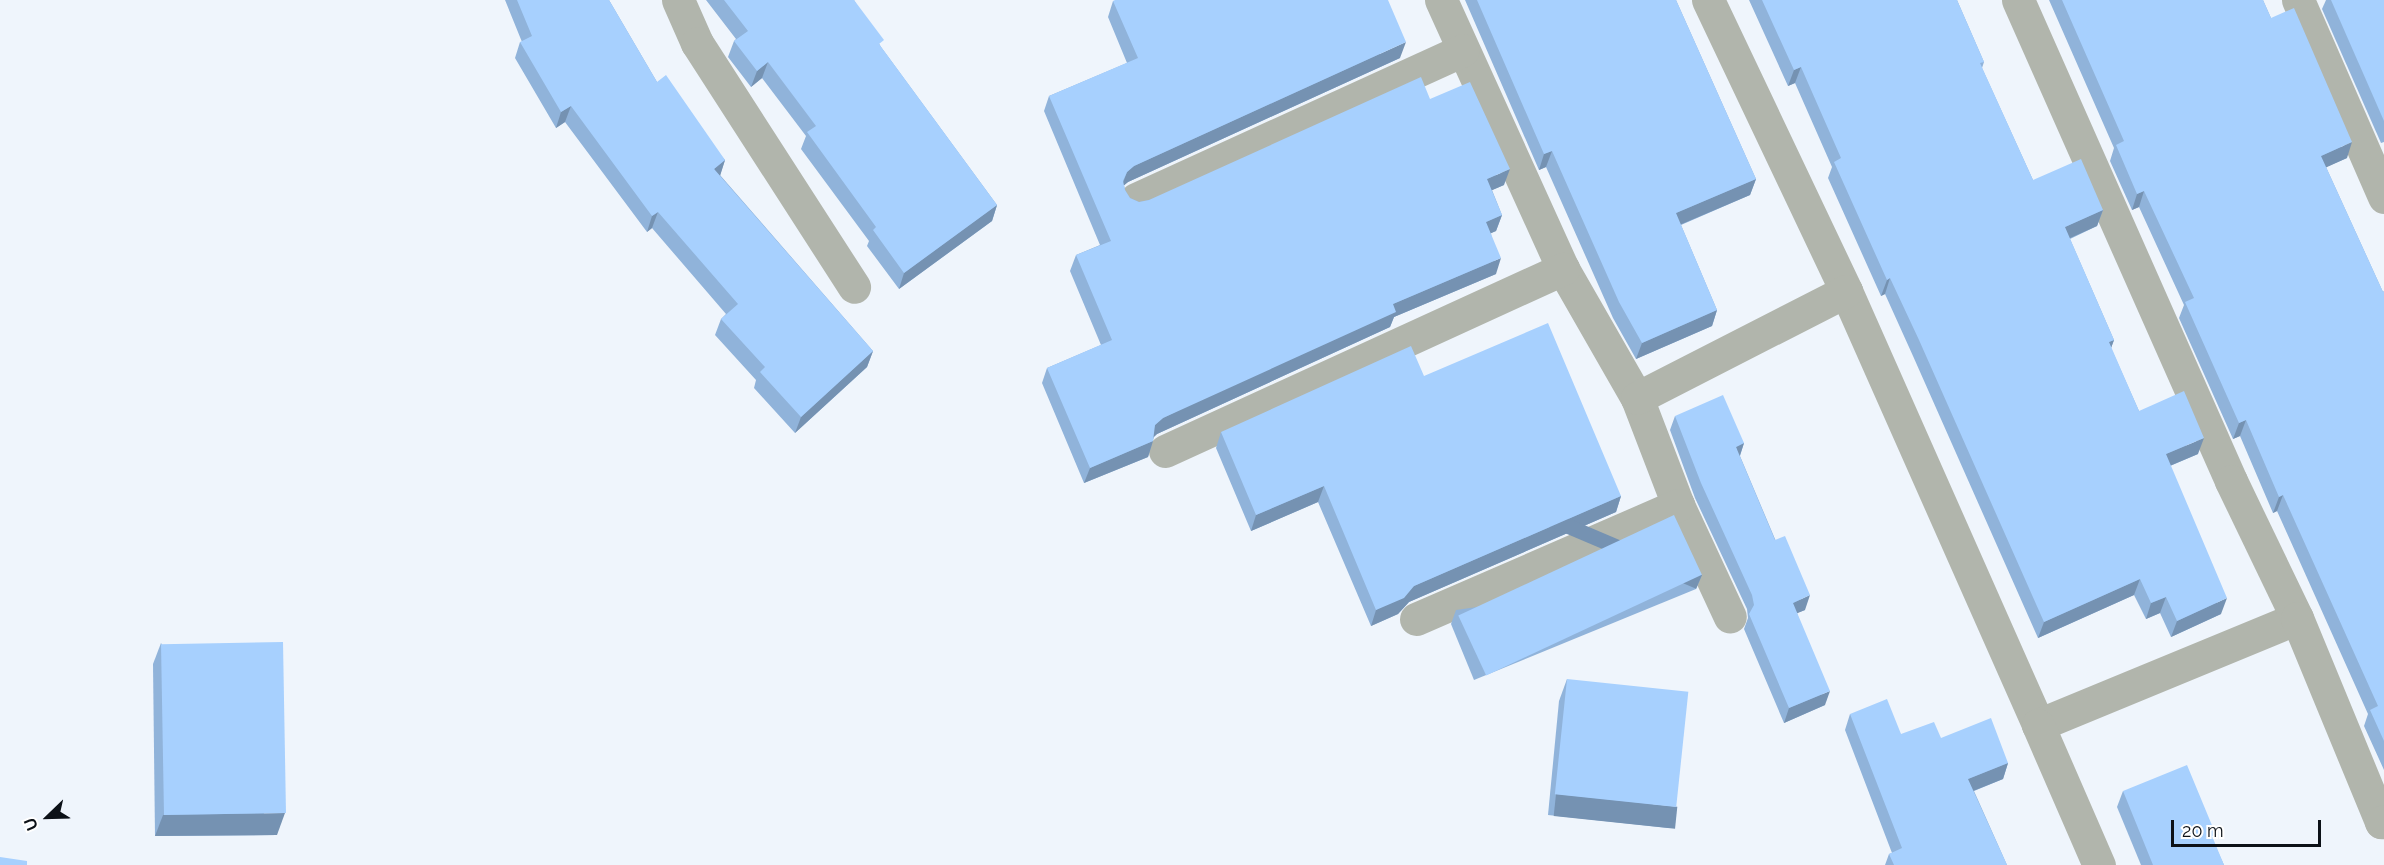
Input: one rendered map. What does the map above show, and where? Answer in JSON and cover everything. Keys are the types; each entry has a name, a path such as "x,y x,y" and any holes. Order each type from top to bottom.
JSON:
{"street":[{"path":"678,0 697,43 854,287"},
{"path":"1441,0 1563,269 1637,398 1678,505 1730,617"},
{"path":"1708,0 1846,291 2099,865"},
{"path":"2018,0 2231,481 2298,618 2381,822 2384,821"},
{"path":"2298,0 2384,197"},
{"path":"1136,199 1463,50"},
{"path":"1165,451 1563,269"},
{"path":"1637,398 1846,291"},
{"path":"1416,619 1678,505"},
{"path":"2038,725 2298,618"}],"building":[{"path":"517,0 609,0 657,82 666,75 725,160 714,169 873,351 801,417 760,372 765,367 721,319 738,304 658,212 652,216 571,106 561,112 520,42 532,36"},
{"path":"724,0 854,0 884,40 879,44 997,205 904,273 873,230 876,227 807,132 816,126 768,62 757,71 734,41 748,31"},
{"path":"1388,0 1406,42 1134,166 1127,172 1123,181 1130,198 1139,202 1149,200 1421,77 1430,99 1470,82 1510,169 1487,179 1502,215 1486,222 1501,258 1393,304 1396,312 1163,418 1155,425 1153,441 1090,468 1047,368 1112,340 1076,255 1111,241 1049,96 1138,58 1113,1"},
{"path":"1477,0 1676,0 1756,179 1676,213 1717,310 1642,343 1619,302 1552,151 1544,154"},
{"path":"1762,0 1957,0 1984,62 1980,63 2033,180 2081,159 2103,210 2065,227 2114,340 2109,342 2139,411 2184,391 2204,438 2166,454 2227,598 2177,621 2166,597 2151,603 2140,579 2044,622 1919,340 1890,278 1887,280 1834,162 1841,158 1801,67 1794,70"},
{"path":"2062,0 2263,0 2271,18 2294,8 2352,142 2321,156 2384,291 2384,741 2370,710 2378,706 2283,495 2279,497 2246,420 2239,423 2185,302 2194,298 2144,191 2137,194 2116,145 2124,141"},
{"path":"2331,0 2384,0 2384,121"},
{"path":"1548,323 1621,496 1414,586 1404,598 1376,610 1324,486 1256,515 1221,432 1411,346 1424,376"},
{"path":"1723,395 1744,443 1736,447 1775,540 1785,536 1810,595 1793,603 1830,691 1789,708 1749,614 1754,605 1752,595 1701,483 1675,416"},
{"path":"1674,515 1702,575 1486,675 1458,616"},
{"path":"283,642 286,813 164,815 161,644"},
{"path":"1567,679 1688,692 1676,807 1555,794"},
{"path":"1887,699 1901,734 1934,722 1941,738 1991,718 2008,763 1968,779 2007,865 1894,865 1889,854 1902,848 1850,714"},
{"path":"2187,765 2216,835 2212,836 2224,865 2153,865 2123,791"},
{"path":"0,857 27,861 27,865 0,865"}]}
